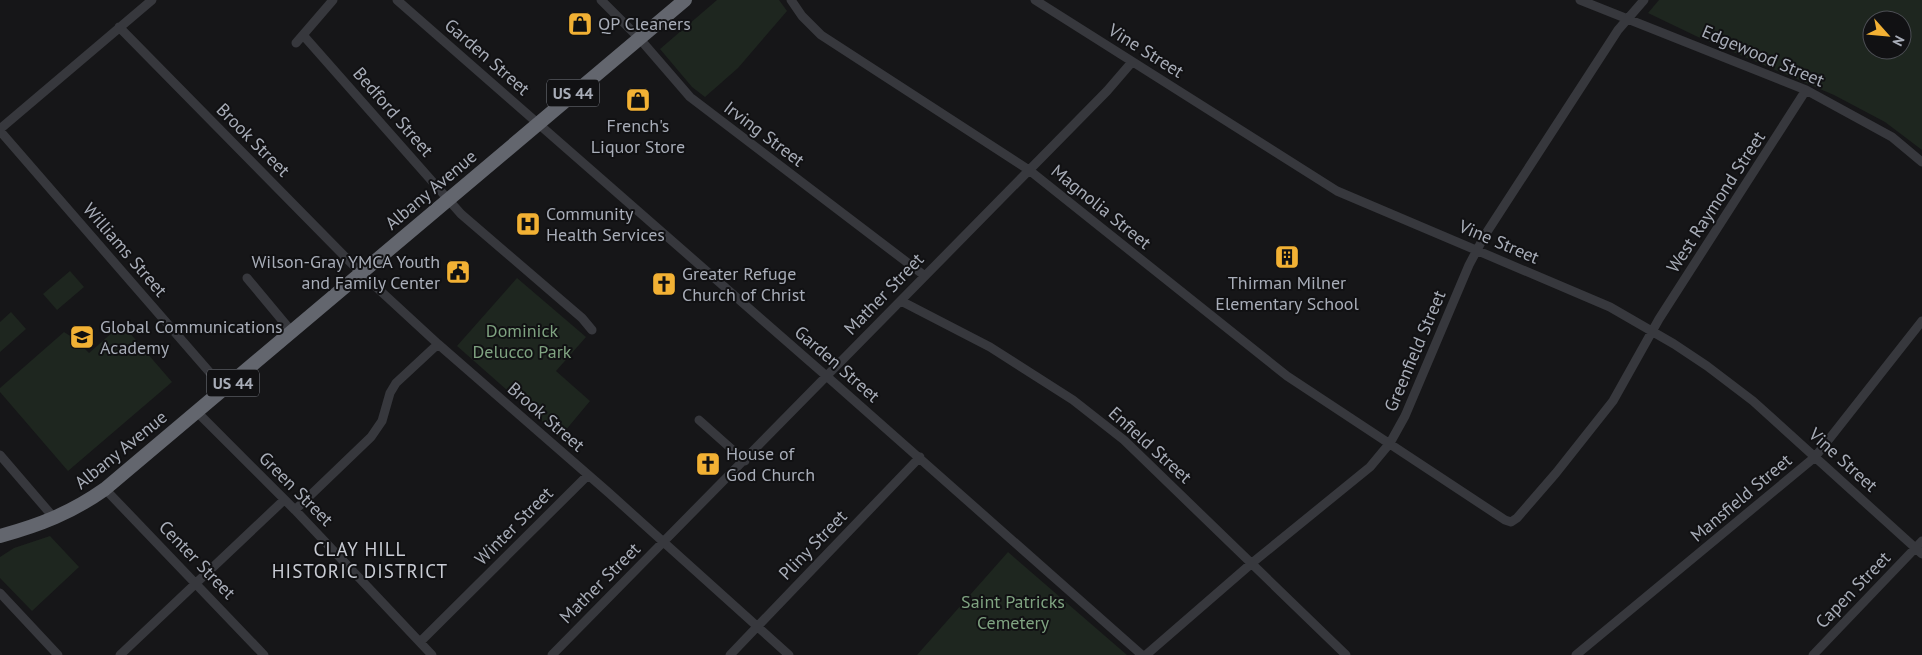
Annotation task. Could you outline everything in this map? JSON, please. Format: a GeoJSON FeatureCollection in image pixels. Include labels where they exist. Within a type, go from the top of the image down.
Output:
{"type":"FeatureCollection","features":[{"type":"Feature","properties":{"kind":"highway","name":"Albany Avenue"},"geometry":{"type":"LineString","coordinates":[[0,536],[34,527],[55,518],[85,503],[105,489],[225,390],[538,123],[686,0]]}},
{"type":"Feature","properties":{"kind":"street"},"geometry":{"type":"LineString","coordinates":[[0,130],[152,0]]}},
{"type":"Feature","properties":{"kind":"street"},"geometry":{"type":"LineString","coordinates":[[296,43],[334,0]]}},
{"type":"Feature","properties":{"kind":"street","name":"Garden Street"},"geometry":{"type":"LineString","coordinates":[[397,0],[826,377],[920,457],[1142,655]]}},
{"type":"Feature","properties":{"kind":"street","name":"Irving Street"},"geometry":{"type":"LineString","coordinates":[[601,0],[639,38],[690,97],[925,276]]}},
{"type":"Feature","properties":{"kind":"street","name":"Magnolia Street"},"geometry":{"type":"LineString","coordinates":[[791,0],[802,16],[821,36],[1029,170],[1288,376],[1505,520],[1511,522]]}},
{"type":"Feature","properties":{"kind":"street","name":"Vine Street"},"geometry":{"type":"LineString","coordinates":[[1035,0],[1337,191],[1610,308],[1652,331],[1707,366],[1734,386],[1919,551]]}},
{"type":"Feature","properties":{"kind":"street","name":"Edgewood Street"},"geometry":{"type":"LineString","coordinates":[[1580,0],[1806,90],[1892,138],[1922,162]]}},
{"type":"Feature","properties":{"kind":"street","name":"Greenfield Street"},"geometry":{"type":"LineString","coordinates":[[1146,655],[1252,563],[1370,467],[1390,443],[1405,416],[1477,250],[1613,38],[1644,0]]}},
{"type":"Feature","properties":{"kind":"street","name":"Brook Street"},"geometry":{"type":"LineString","coordinates":[[119,27],[361,273],[438,344],[664,542],[789,655]]}},
{"type":"Feature","properties":{"kind":"street","name":"Bedford Street"},"geometry":{"type":"LineString","coordinates":[[303,35],[468,221],[582,318],[592,330]]}},
{"type":"Feature","properties":{"kind":"street","name":"Mather Street"},"geometry":{"type":"LineString","coordinates":[[552,655],[1117,81],[1132,62]]}},
{"type":"Feature","properties":{"kind":"street","name":"West Raymond Street"},"geometry":{"type":"LineString","coordinates":[[1511,522],[1517,518],[1603,416],[1652,331],[1806,90]]}},
{"type":"Feature","properties":{"kind":"street","name":"Williams Street"},"geometry":{"type":"LineString","coordinates":[[0,130],[225,390]]}},
{"type":"Feature","properties":{"kind":"street"},"geometry":{"type":"LineString","coordinates":[[247,278],[292,332]]}},
{"type":"Feature","properties":{"kind":"street","name":"Enfield Street"},"geometry":{"type":"LineString","coordinates":[[901,300],[990,347],[1073,400],[1124,440],[1346,655]]}},
{"type":"Feature","properties":{"kind":"street","name":"Mansfield Street"},"geometry":{"type":"LineString","coordinates":[[1576,655],[1815,457],[1922,321]]}},
{"type":"Feature","properties":{"kind":"street"},"geometry":{"type":"LineString","coordinates":[[295,510],[371,436],[382,421],[390,393],[396,383],[438,344]]}},
{"type":"Feature","properties":{"kind":"street","name":"Green Street"},"geometry":{"type":"LineString","coordinates":[[198,412],[295,510],[432,655]]}},
{"type":"Feature","properties":{"kind":"street"},"geometry":{"type":"LineString","coordinates":[[699,420],[745,461]]}},
{"type":"Feature","properties":{"kind":"street"},"geometry":{"type":"LineString","coordinates":[[0,455],[55,518]]}},
{"type":"Feature","properties":{"kind":"street","name":"Pliny Street"},"geometry":{"type":"LineString","coordinates":[[730,655],[920,457]]}},
{"type":"Feature","properties":{"kind":"street","name":"Winter Street"},"geometry":{"type":"LineString","coordinates":[[420,642],[588,475]]}},
{"type":"Feature","properties":{"kind":"street","name":"Center Street"},"geometry":{"type":"LineString","coordinates":[[105,489],[264,655]]}},
{"type":"Feature","properties":{"kind":"street"},"geometry":{"type":"LineString","coordinates":[[120,655],[284,500]]}},
{"type":"Feature","properties":{"kind":"street","name":"Capen Street"},"geometry":{"type":"LineString","coordinates":[[1813,655],[1919,551],[1922,541]]}},
{"type":"Feature","properties":{"kind":"street"},"geometry":{"type":"LineString","coordinates":[[0,593],[58,655]]}},
{"type":"Feature","properties":{"kind":"green space"},"geometry":{"type":"Polygon","coordinates":[[[717,0],[779,0],[787,11],[738,68],[705,97],[692,87],[660,49],[717,0]]]}},
{"type":"Feature","properties":{"kind":"green space"},"geometry":{"type":"Polygon","coordinates":[[[1659,0],[1922,0],[1922,150],[1885,122],[1834,95],[1698,37],[1648,13],[1659,0]]]}},
{"type":"Feature","properties":{"kind":"green space"},"geometry":{"type":"Polygon","coordinates":[[[70,271],[84,287],[57,310],[43,294],[70,271]]]}},
{"type":"Feature","properties":{"kind":"green space","name":"Dominick Delucco Park"},"geometry":{"type":"Polygon","coordinates":[[[517,278],[586,337],[556,371],[590,401],[560,437],[457,346],[517,278]]]}},
{"type":"Feature","properties":{"kind":"green space"},"geometry":{"type":"Polygon","coordinates":[[[11,312],[26,329],[0,352],[0,322],[11,312]]]}},
{"type":"Feature","properties":{"kind":"green space"},"geometry":{"type":"Polygon","coordinates":[[[122,324],[172,382],[68,471],[0,392],[0,388],[64,332],[75,339],[89,353],[122,324]]]}},
{"type":"Feature","properties":{"kind":"green space"},"geometry":{"type":"Polygon","coordinates":[[[50,536],[79,567],[32,611],[0,578],[0,557],[14,548],[50,536]]]}},
{"type":"Feature","properties":{"kind":"green space","name":"Saint Patricks Cemetery"},"geometry":{"type":"Polygon","coordinates":[[[1008,552],[1127,655],[917,655],[1008,552]]]}},
{"type":"Feature","properties":{"kind":"place","name":"QP Cleaners"},"geometry":{"type":"Point","coordinates":[580,24]}},
{"type":"Feature","properties":{"kind":"place","name":"French's Liquor Store"},"geometry":{"type":"Point","coordinates":[638,100]}},
{"type":"Feature","properties":{"kind":"place","name":"Community Health Services"},"geometry":{"type":"Point","coordinates":[528,224]}},
{"type":"Feature","properties":{"kind":"place","name":"Thirman Milner Elementary School"},"geometry":{"type":"Point","coordinates":[1287,257]}},
{"type":"Feature","properties":{"kind":"place","name":"Wilson-Gray YMCA Youth and Family Center"},"geometry":{"type":"Point","coordinates":[458,272]}},
{"type":"Feature","properties":{"kind":"place","name":"Greater Refuge Church of Christ"},"geometry":{"type":"Point","coordinates":[664,284]}},
{"type":"Feature","properties":{"kind":"place","name":"Global Communications Academy"},"geometry":{"type":"Point","coordinates":[82,337]}},
{"type":"Feature","properties":{"kind":"place","name":"House of God Church"},"geometry":{"type":"Point","coordinates":[708,464]}},
{"type":"Feature","properties":{"kind":"district","name":"CLAY HILL HISTORIC DISTRICT"},"geometry":{"type":"Point","coordinates":[360,560]}}]}
